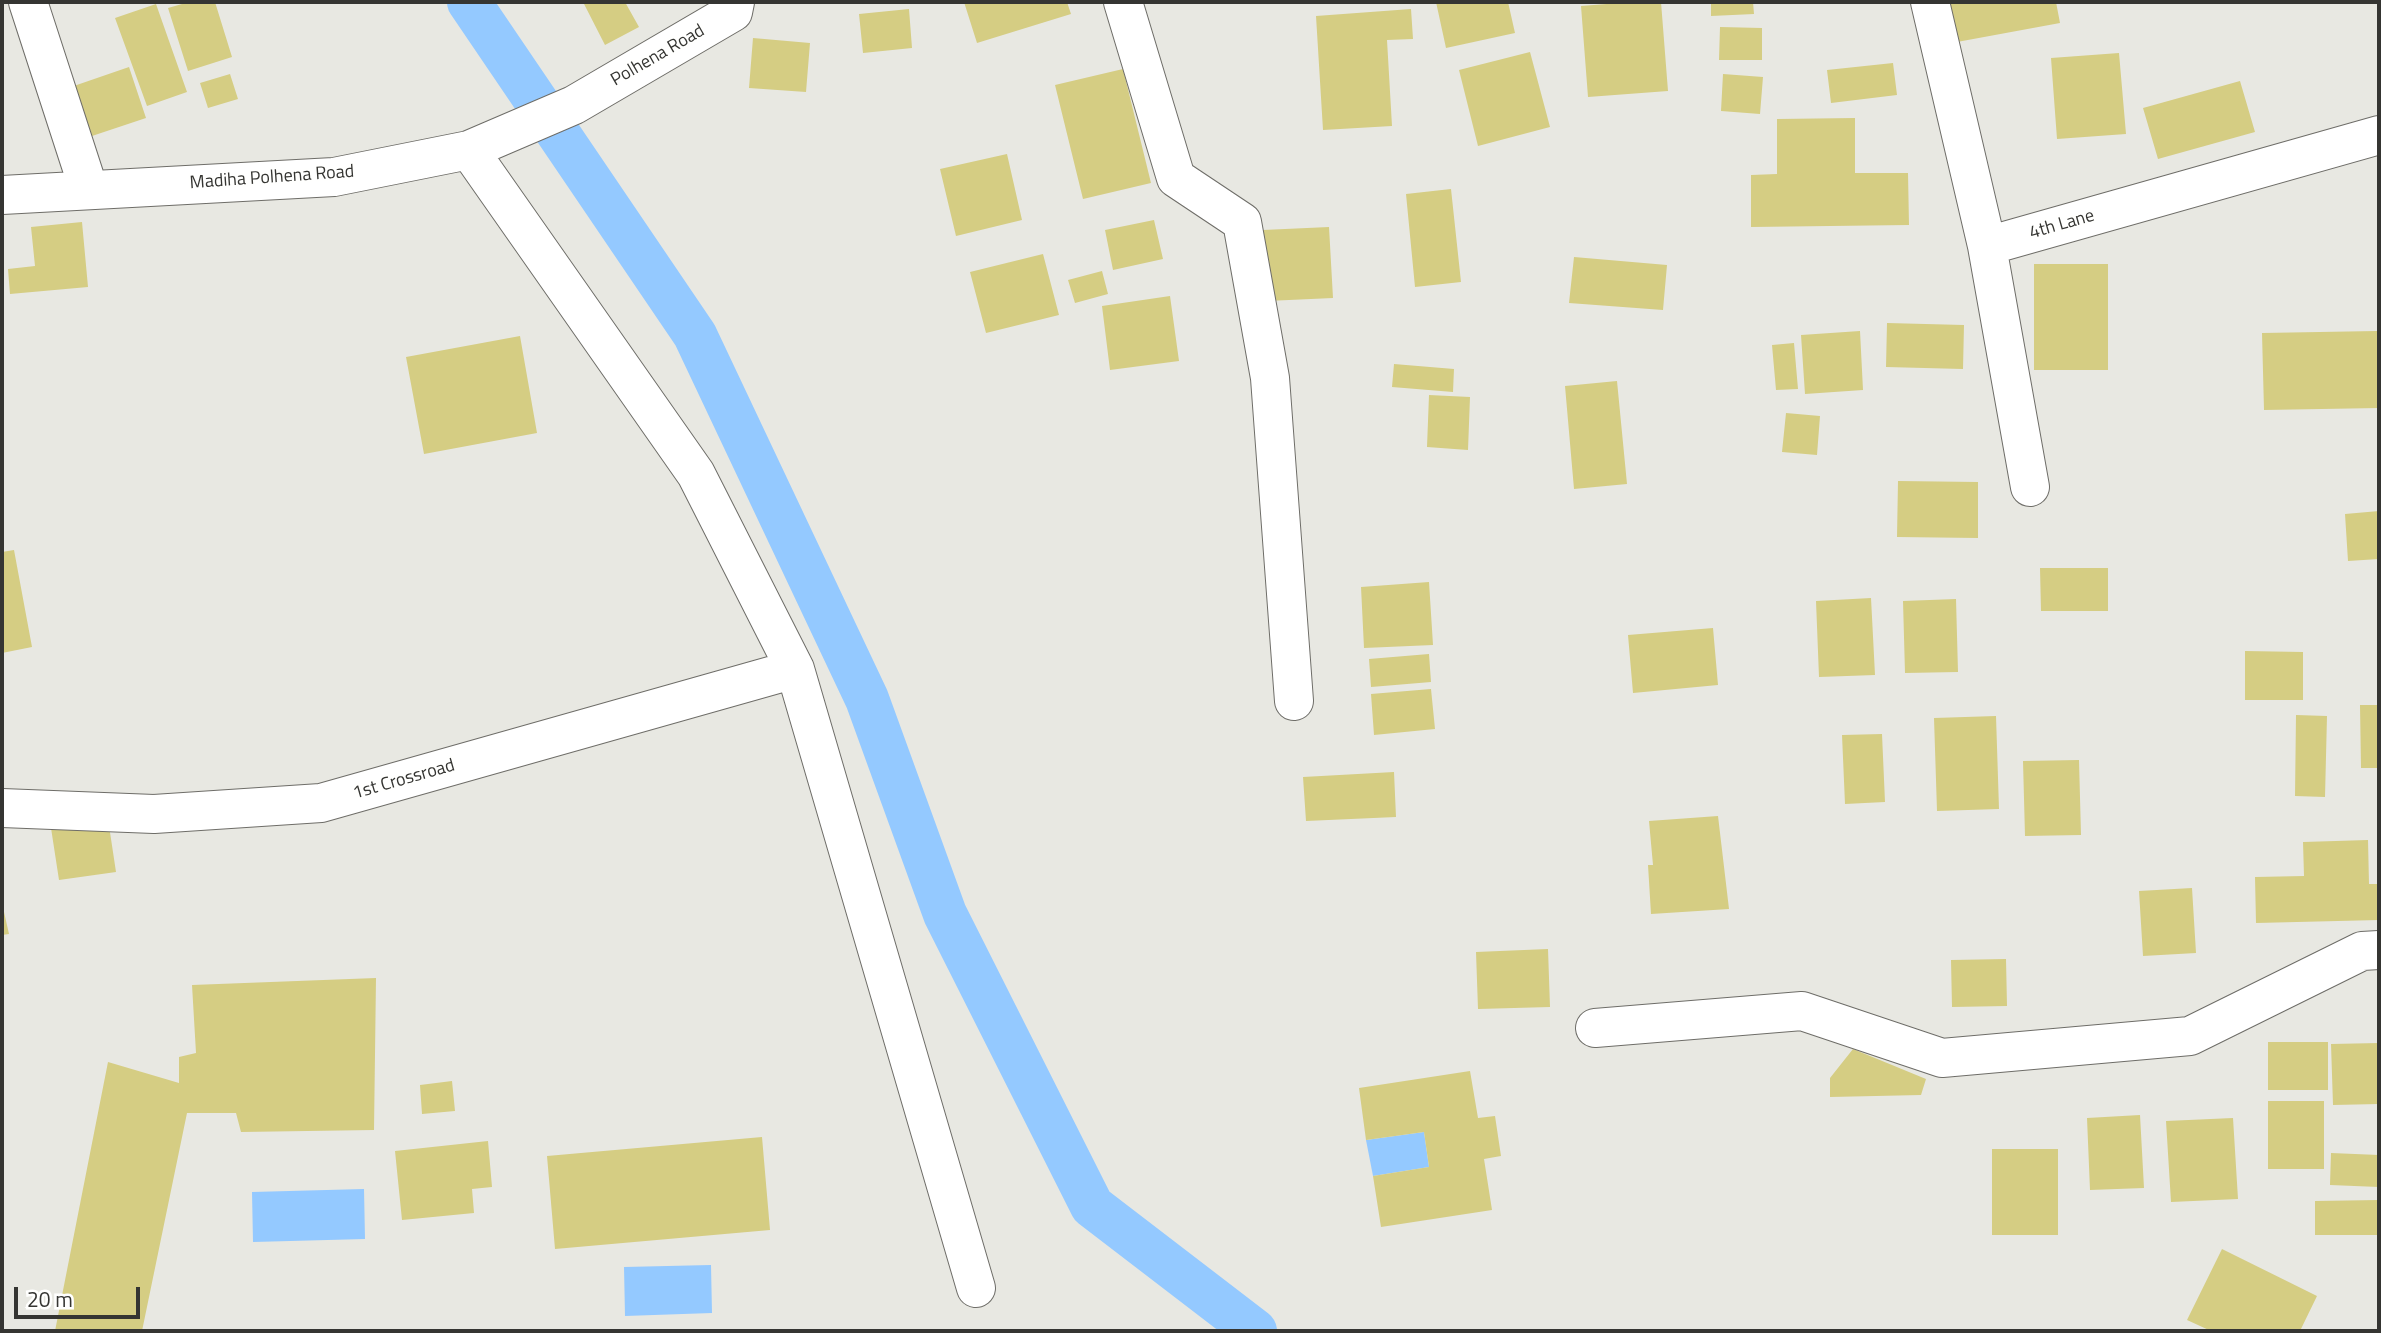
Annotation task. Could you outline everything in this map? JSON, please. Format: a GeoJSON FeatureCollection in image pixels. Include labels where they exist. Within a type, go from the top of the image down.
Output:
{"type":"FeatureCollection","features":[{"type":"Feature","properties":{"kind":"street"},"geometry":{"type":"LineString","coordinates":[[28,2],[89,190]]}},
{"type":"Feature","properties":{"kind":"street","name":"Polhena Road"},"geometry":{"type":"LineString","coordinates":[[574,105],[733,12],[735,2]]}},
{"type":"Feature","properties":{"kind":"street"},"geometry":{"type":"LineString","coordinates":[[1123,2],[1176,178],[1242,222],[1270,378],[1294,701]]}},
{"type":"Feature","properties":{"kind":"street"},"geometry":{"type":"LineString","coordinates":[[1930,2],[1987,246],[2030,487]]}},
{"type":"Feature","properties":{"kind":"street","name":"Madiha Polhena Road"},"geometry":{"type":"LineString","coordinates":[[2,195],[334,177],[469,150],[574,105]]}},
{"type":"Feature","properties":{"kind":"street","name":"4th Lane"},"geometry":{"type":"LineString","coordinates":[[1987,246],[2379,135]]}},
{"type":"Feature","properties":{"kind":"street"},"geometry":{"type":"LineString","coordinates":[[469,150],[696,474],[795,669],[976,1288]]}},
{"type":"Feature","properties":{"kind":"street","name":"1st Crossroad"},"geometry":{"type":"LineString","coordinates":[[2,808],[155,814],[321,803],[795,669]]}},
{"type":"Feature","properties":{"kind":"street"},"geometry":{"type":"LineString","coordinates":[[1595,1028],[1802,1011],[1942,1058],[2190,1036],[2362,951],[2379,950]]}},
{"type":"Feature","properties":{"kind":"water"},"geometry":{"type":"Polygon","coordinates":[[[1424,1132],[1429,1167],[1373,1176],[1366,1140],[1424,1132]]]}},
{"type":"Feature","properties":{"kind":"water"},"geometry":{"type":"Polygon","coordinates":[[[364,1189],[365,1239],[253,1242],[252,1192],[364,1189]]]}},
{"type":"Feature","properties":{"kind":"water"},"geometry":{"type":"Polygon","coordinates":[[[711,1265],[712,1313],[625,1316],[624,1267],[711,1265]]]}},
{"type":"Feature","properties":{"kind":"building"},"geometry":{"type":"Polygon","coordinates":[[[189,2],[215,2],[232,57],[188,71],[168,8],[189,2]]]}},
{"type":"Feature","properties":{"kind":"building"},"geometry":{"type":"Polygon","coordinates":[[[583,2],[625,2],[639,27],[605,45],[583,2]]]}},
{"type":"Feature","properties":{"kind":"building"},"geometry":{"type":"Polygon","coordinates":[[[964,2],[1067,2],[1071,14],[977,43],[964,2]]]}},
{"type":"Feature","properties":{"kind":"building"},"geometry":{"type":"Polygon","coordinates":[[[1436,2],[1508,2],[1515,33],[1446,48],[1436,2]]]}},
{"type":"Feature","properties":{"kind":"building"},"geometry":{"type":"Polygon","coordinates":[[[1661,2],[1668,91],[1588,97],[1581,6],[1661,2]]]}},
{"type":"Feature","properties":{"kind":"building"},"geometry":{"type":"Polygon","coordinates":[[[1711,2],[1753,2],[1754,14],[1711,16],[1711,2]]]}},
{"type":"Feature","properties":{"kind":"building"},"geometry":{"type":"Polygon","coordinates":[[[1950,2],[2056,2],[2060,23],[1957,42],[1950,2]]]}},
{"type":"Feature","properties":{"kind":"building"},"geometry":{"type":"Polygon","coordinates":[[[156,4],[187,92],[147,106],[115,18],[156,4]]]}},
{"type":"Feature","properties":{"kind":"building"},"geometry":{"type":"Polygon","coordinates":[[[909,9],[912,48],[863,53],[859,14],[909,9]]]}},
{"type":"Feature","properties":{"kind":"building"},"geometry":{"type":"Polygon","coordinates":[[[1411,9],[1413,39],[1387,40],[1392,126],[1323,130],[1316,16],[1411,9]]]}},
{"type":"Feature","properties":{"kind":"building"},"geometry":{"type":"Polygon","coordinates":[[[1720,27],[1762,28],[1762,60],[1719,60],[1720,27]]]}},
{"type":"Feature","properties":{"kind":"building"},"geometry":{"type":"Polygon","coordinates":[[[753,38],[810,43],[806,92],[749,88],[753,38]]]}},
{"type":"Feature","properties":{"kind":"building"},"geometry":{"type":"Polygon","coordinates":[[[1530,52],[1550,127],[1478,146],[1459,70],[1530,52]]]}},
{"type":"Feature","properties":{"kind":"building"},"geometry":{"type":"Polygon","coordinates":[[[2119,53],[2126,134],[2057,139],[2051,58],[2119,53]]]}},
{"type":"Feature","properties":{"kind":"building"},"geometry":{"type":"Polygon","coordinates":[[[1893,63],[1897,95],[1831,103],[1827,70],[1893,63]]]}},
{"type":"Feature","properties":{"kind":"building"},"geometry":{"type":"Polygon","coordinates":[[[129,67],[146,118],[86,138],[68,88],[129,67]]]}},
{"type":"Feature","properties":{"kind":"building"},"geometry":{"type":"Polygon","coordinates":[[[1123,69],[1151,183],[1083,199],[1055,85],[1123,69]]]}},
{"type":"Feature","properties":{"kind":"building"},"geometry":{"type":"Polygon","coordinates":[[[230,74],[238,99],[208,108],[200,83],[230,74]]]}},
{"type":"Feature","properties":{"kind":"building"},"geometry":{"type":"Polygon","coordinates":[[[1723,74],[1763,77],[1760,114],[1721,111],[1723,74]]]}},
{"type":"Feature","properties":{"kind":"building"},"geometry":{"type":"Polygon","coordinates":[[[2240,81],[2255,132],[2158,159],[2143,108],[2240,81]]]}},
{"type":"Feature","properties":{"kind":"building"},"geometry":{"type":"Polygon","coordinates":[[[1855,118],[1855,173],[1908,173],[1909,225],[1751,227],[1751,175],[1777,174],[1777,119],[1855,118]]]}},
{"type":"Feature","properties":{"kind":"building"},"geometry":{"type":"Polygon","coordinates":[[[1007,154],[1022,220],[956,236],[940,169],[1007,154]]]}},
{"type":"Feature","properties":{"kind":"building"},"geometry":{"type":"Polygon","coordinates":[[[1451,189],[1461,282],[1415,287],[1406,194],[1451,189]]]}},
{"type":"Feature","properties":{"kind":"building"},"geometry":{"type":"Polygon","coordinates":[[[1154,220],[1163,259],[1113,270],[1105,230],[1154,220]]]}},
{"type":"Feature","properties":{"kind":"building"},"geometry":{"type":"Polygon","coordinates":[[[82,222],[88,287],[10,294],[8,269],[35,266],[31,227],[82,222]]]}},
{"type":"Feature","properties":{"kind":"building"},"geometry":{"type":"Polygon","coordinates":[[[1329,227],[1333,298],[1267,301],[1263,230],[1329,227]]]}},
{"type":"Feature","properties":{"kind":"building"},"geometry":{"type":"Polygon","coordinates":[[[1043,254],[1059,315],[986,333],[970,272],[1043,254]]]}},
{"type":"Feature","properties":{"kind":"building"},"geometry":{"type":"Polygon","coordinates":[[[1574,257],[1667,265],[1663,310],[1569,303],[1574,257]]]}},
{"type":"Feature","properties":{"kind":"building"},"geometry":{"type":"Polygon","coordinates":[[[2034,264],[2108,264],[2108,370],[2034,370],[2034,264]]]}},
{"type":"Feature","properties":{"kind":"building"},"geometry":{"type":"Polygon","coordinates":[[[1102,271],[1108,294],[1075,303],[1068,280],[1102,271]]]}},
{"type":"Feature","properties":{"kind":"building"},"geometry":{"type":"Polygon","coordinates":[[[1170,296],[1179,361],[1110,370],[1102,306],[1170,296]]]}},
{"type":"Feature","properties":{"kind":"building"},"geometry":{"type":"Polygon","coordinates":[[[1887,323],[1964,325],[1963,369],[1886,367],[1887,323]]]}},
{"type":"Feature","properties":{"kind":"building"},"geometry":{"type":"Polygon","coordinates":[[[1860,331],[1863,390],[1805,394],[1801,335],[1860,331]]]}},
{"type":"Feature","properties":{"kind":"building"},"geometry":{"type":"Polygon","coordinates":[[[2377,331],[2379,408],[2264,410],[2262,333],[2377,331]]]}},
{"type":"Feature","properties":{"kind":"building"},"geometry":{"type":"Polygon","coordinates":[[[520,336],[537,433],[424,454],[406,357],[520,336]]]}},
{"type":"Feature","properties":{"kind":"building"},"geometry":{"type":"Polygon","coordinates":[[[1794,343],[1798,389],[1776,390],[1772,345],[1794,343]]]}},
{"type":"Feature","properties":{"kind":"building"},"geometry":{"type":"Polygon","coordinates":[[[1394,364],[1454,369],[1453,392],[1392,387],[1394,364]]]}},
{"type":"Feature","properties":{"kind":"building"},"geometry":{"type":"Polygon","coordinates":[[[1617,381],[1627,484],[1574,489],[1565,386],[1617,381]]]}},
{"type":"Feature","properties":{"kind":"building"},"geometry":{"type":"Polygon","coordinates":[[[1429,395],[1470,397],[1468,450],[1427,447],[1429,395]]]}},
{"type":"Feature","properties":{"kind":"building"},"geometry":{"type":"Polygon","coordinates":[[[1786,413],[1820,416],[1817,455],[1782,452],[1786,413]]]}},
{"type":"Feature","properties":{"kind":"building"},"geometry":{"type":"Polygon","coordinates":[[[1898,481],[1978,482],[1978,538],[1897,537],[1898,481]]]}},
{"type":"Feature","properties":{"kind":"building"},"geometry":{"type":"Polygon","coordinates":[[[2379,511],[2379,559],[2348,561],[2345,514],[2379,511]]]}},
{"type":"Feature","properties":{"kind":"building"},"geometry":{"type":"Polygon","coordinates":[[[14,550],[32,647],[2,653],[2,552],[14,550]]]}},
{"type":"Feature","properties":{"kind":"building"},"geometry":{"type":"Polygon","coordinates":[[[2040,568],[2108,568],[2108,611],[2041,611],[2040,568]]]}},
{"type":"Feature","properties":{"kind":"building"},"geometry":{"type":"Polygon","coordinates":[[[1429,582],[1433,645],[1364,648],[1361,587],[1429,582]]]}},
{"type":"Feature","properties":{"kind":"building"},"geometry":{"type":"Polygon","coordinates":[[[1871,598],[1875,675],[1819,677],[1816,601],[1871,598]]]}},
{"type":"Feature","properties":{"kind":"building"},"geometry":{"type":"Polygon","coordinates":[[[1956,599],[1958,672],[1905,673],[1903,601],[1956,599]]]}},
{"type":"Feature","properties":{"kind":"building"},"geometry":{"type":"Polygon","coordinates":[[[1713,628],[1718,685],[1633,693],[1628,635],[1713,628]]]}},
{"type":"Feature","properties":{"kind":"building"},"geometry":{"type":"Polygon","coordinates":[[[2245,651],[2303,652],[2303,700],[2245,700],[2245,651]]]}},
{"type":"Feature","properties":{"kind":"building"},"geometry":{"type":"Polygon","coordinates":[[[1429,654],[1431,682],[1371,687],[1369,659],[1429,654]]]}},
{"type":"Feature","properties":{"kind":"building"},"geometry":{"type":"Polygon","coordinates":[[[1431,689],[1435,729],[1374,735],[1371,694],[1431,689]]]}},
{"type":"Feature","properties":{"kind":"building"},"geometry":{"type":"Polygon","coordinates":[[[2360,705],[2379,705],[2379,768],[2361,768],[2360,705]]]}},
{"type":"Feature","properties":{"kind":"building"},"geometry":{"type":"Polygon","coordinates":[[[2296,715],[2327,716],[2325,797],[2295,796],[2296,715]]]}},
{"type":"Feature","properties":{"kind":"building"},"geometry":{"type":"Polygon","coordinates":[[[1996,716],[1999,809],[1937,811],[1934,718],[1996,716]]]}},
{"type":"Feature","properties":{"kind":"building"},"geometry":{"type":"Polygon","coordinates":[[[1882,734],[1885,802],[1845,804],[1842,735],[1882,734]]]}},
{"type":"Feature","properties":{"kind":"building"},"geometry":{"type":"Polygon","coordinates":[[[2079,760],[2081,835],[2025,836],[2023,761],[2079,760]]]}},
{"type":"Feature","properties":{"kind":"building"},"geometry":{"type":"Polygon","coordinates":[[[1394,772],[1396,817],[1306,821],[1303,777],[1394,772]]]}},
{"type":"Feature","properties":{"kind":"building"},"geometry":{"type":"Polygon","coordinates":[[[1718,816],[1729,909],[1651,914],[1648,865],[1653,865],[1649,821],[1718,816]]]}},
{"type":"Feature","properties":{"kind":"building"},"geometry":{"type":"Polygon","coordinates":[[[108,819],[116,872],[59,880],[51,828],[108,819]]]}},
{"type":"Feature","properties":{"kind":"building"},"geometry":{"type":"Polygon","coordinates":[[[2368,840],[2369,884],[2379,884],[2379,920],[2256,923],[2255,877],[2304,876],[2303,842],[2368,840]]]}},
{"type":"Feature","properties":{"kind":"building"},"geometry":{"type":"Polygon","coordinates":[[[2192,888],[2196,953],[2143,956],[2139,891],[2192,888]]]}},
{"type":"Feature","properties":{"kind":"building"},"geometry":{"type":"Polygon","coordinates":[[[2,903],[9,934],[2,935],[2,903]]]}},
{"type":"Feature","properties":{"kind":"building"},"geometry":{"type":"Polygon","coordinates":[[[1548,949],[1550,1007],[1478,1009],[1476,952],[1548,949]]]}},
{"type":"Feature","properties":{"kind":"building"},"geometry":{"type":"Polygon","coordinates":[[[2006,959],[2007,1006],[1952,1007],[1951,960],[2006,959]]]}},
{"type":"Feature","properties":{"kind":"building"},"geometry":{"type":"Polygon","coordinates":[[[376,978],[374,1130],[241,1132],[236,1113],[187,1113],[142,1331],[55,1331],[108,1062],[179,1083],[179,1057],[196,1053],[192,985],[376,978]]]}},
{"type":"Feature","properties":{"kind":"building"},"geometry":{"type":"Polygon","coordinates":[[[2268,1042],[2328,1042],[2328,1090],[2268,1090],[2268,1042]]]}},
{"type":"Feature","properties":{"kind":"building"},"geometry":{"type":"Polygon","coordinates":[[[2379,1043],[2379,1104],[2333,1105],[2331,1044],[2379,1043]]]}},
{"type":"Feature","properties":{"kind":"building"},"geometry":{"type":"Polygon","coordinates":[[[1853,1049],[1926,1079],[1921,1095],[1830,1097],[1830,1078],[1853,1049]]]}},
{"type":"Feature","properties":{"kind":"building"},"geometry":{"type":"Polygon","coordinates":[[[1470,1071],[1478,1118],[1495,1116],[1501,1156],[1484,1159],[1492,1210],[1381,1227],[1373,1176],[1429,1167],[1424,1132],[1366,1140],[1359,1088],[1470,1071]]]}},
{"type":"Feature","properties":{"kind":"building"},"geometry":{"type":"Polygon","coordinates":[[[452,1081],[455,1111],[422,1114],[420,1085],[452,1081]]]}},
{"type":"Feature","properties":{"kind":"building"},"geometry":{"type":"Polygon","coordinates":[[[2268,1101],[2324,1101],[2324,1169],[2268,1169],[2268,1101]]]}},
{"type":"Feature","properties":{"kind":"building"},"geometry":{"type":"Polygon","coordinates":[[[2140,1115],[2144,1188],[2090,1190],[2087,1118],[2140,1115]]]}},
{"type":"Feature","properties":{"kind":"building"},"geometry":{"type":"Polygon","coordinates":[[[2233,1118],[2238,1199],[2171,1202],[2166,1121],[2233,1118]]]}},
{"type":"Feature","properties":{"kind":"building"},"geometry":{"type":"Polygon","coordinates":[[[762,1137],[770,1230],[555,1249],[547,1156],[762,1137]]]}},
{"type":"Feature","properties":{"kind":"building"},"geometry":{"type":"Polygon","coordinates":[[[488,1141],[492,1187],[472,1189],[474,1213],[402,1220],[395,1151],[488,1141]]]}},
{"type":"Feature","properties":{"kind":"building"},"geometry":{"type":"Polygon","coordinates":[[[1992,1149],[2058,1149],[2058,1235],[1992,1235],[1992,1149]]]}},
{"type":"Feature","properties":{"kind":"building"},"geometry":{"type":"Polygon","coordinates":[[[2331,1153],[2379,1155],[2379,1187],[2330,1185],[2331,1153]]]}},
{"type":"Feature","properties":{"kind":"building"},"geometry":{"type":"Polygon","coordinates":[[[2379,1200],[2379,1235],[2315,1235],[2315,1201],[2379,1200]]]}},
{"type":"Feature","properties":{"kind":"building"},"geometry":{"type":"Polygon","coordinates":[[[2222,1249],[2317,1296],[2300,1331],[2211,1331],[2187,1320],[2222,1249]]]}},
{"type":"Feature","properties":{"kind":"waterway"},"geometry":{"type":"LineString","coordinates":[[469,2],[695,335],[867,699],[945,914],[1092,1206],[1255,1331]]}}]}
